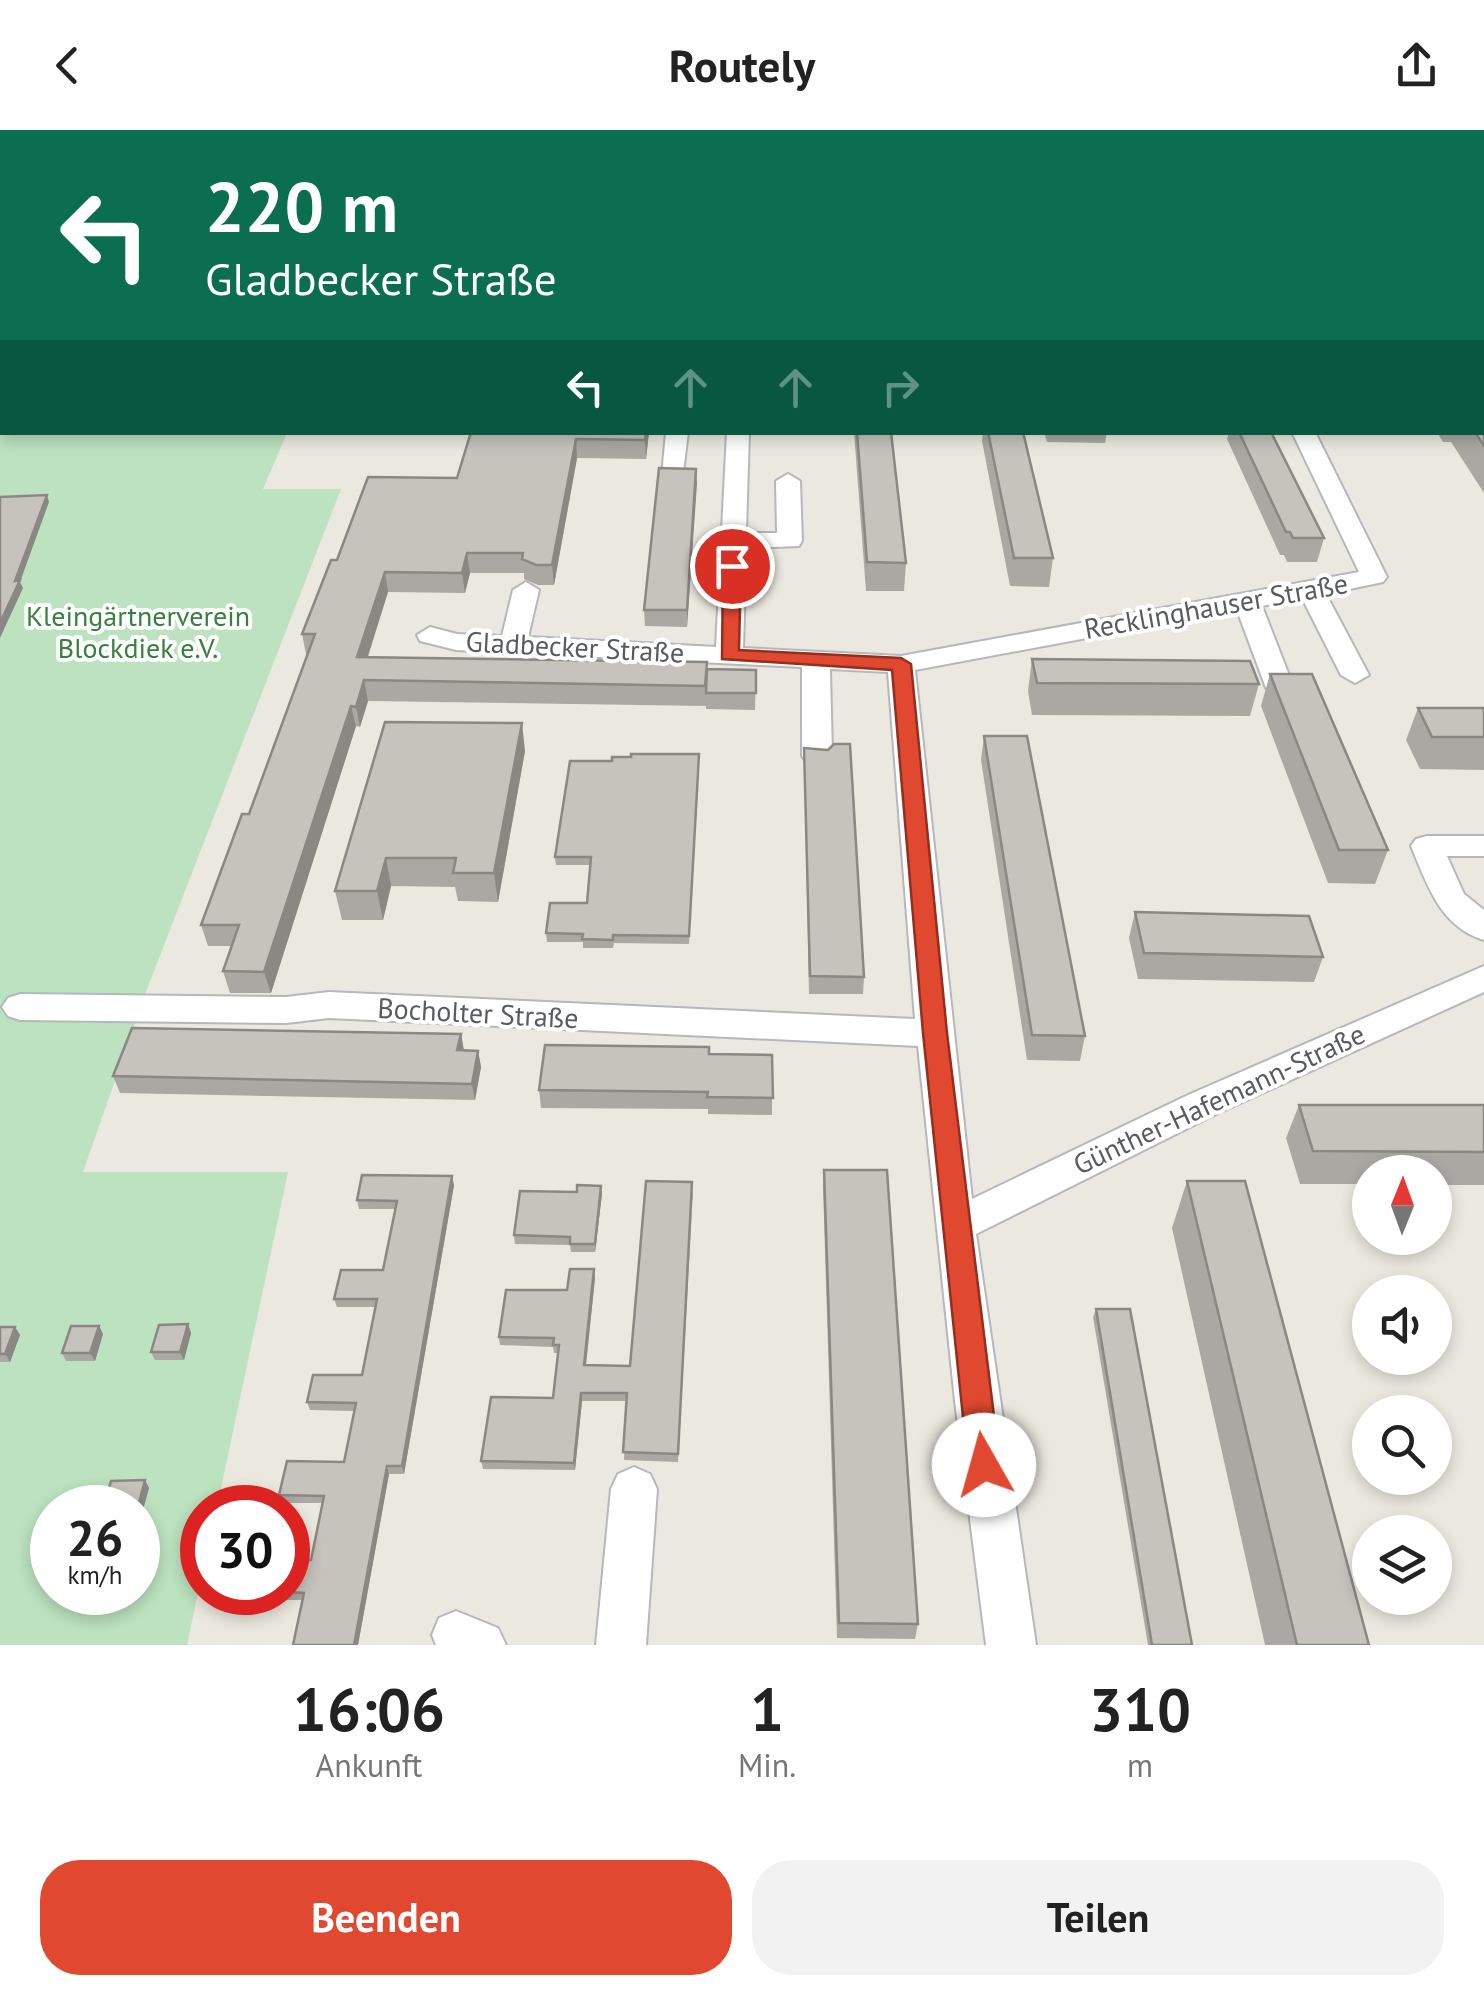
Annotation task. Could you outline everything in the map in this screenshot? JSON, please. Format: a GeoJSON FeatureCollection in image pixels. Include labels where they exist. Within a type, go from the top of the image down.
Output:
{"type":"FeatureCollection","features":[{"type":"Feature","properties":{"kind":"street"},"geometry":{"type":"LineString","coordinates":[[674,476],[678,435]]}},
{"type":"Feature","properties":{"kind":"street"},"geometry":{"type":"LineString","coordinates":[[729,655],[738,435]]}},
{"type":"Feature","properties":{"kind":"street","name":"Recklinghauser Straße"},"geometry":{"type":"LineString","coordinates":[[901,664],[1374,577],[1304,435]]}},
{"type":"Feature","properties":{"kind":"street"},"geometry":{"type":"LineString","coordinates":[[733,540],[790,540],[788,481]]}},
{"type":"Feature","properties":{"kind":"street"},"geometry":{"type":"LineString","coordinates":[[1310,588],[1355,675]]}},
{"type":"Feature","properties":{"kind":"street"},"geometry":{"type":"LineString","coordinates":[[513,644],[526,590]]}},
{"type":"Feature","properties":{"kind":"street"},"geometry":{"type":"LineString","coordinates":[[1246,599],[1280,688]]}},
{"type":"Feature","properties":{"kind":"street","name":"Gladbecker Straße"},"geometry":{"type":"LineString","coordinates":[[430,635],[456,642],[901,664]]}},
{"type":"Feature","properties":{"kind":"street"},"geometry":{"type":"LineString","coordinates":[[816,660],[817,756]]}},
{"type":"Feature","properties":{"kind":"street"},"geometry":{"type":"LineString","coordinates":[[901,664],[956,1225],[984,1465],[1011,1645]]}},
{"type":"Feature","properties":{"kind":"street"},"geometry":{"type":"LineString","coordinates":[[1484,846],[1427,846],[1450,900],[1484,928]]}},
{"type":"Feature","properties":{"kind":"street","name":"Günther-Hafemann-Straße"},"geometry":{"type":"LineString","coordinates":[[956,1225],[1201,1105],[1484,978]]}},
{"type":"Feature","properties":{"kind":"street","name":"Bocholter Straße"},"geometry":{"type":"LineString","coordinates":[[20,1006],[286,1010],[329,1005],[935,1033]]}},
{"type":"Feature","properties":{"kind":"street"},"geometry":{"type":"LineString","coordinates":[[621,1645],[634,1489]]}},
{"type":"Feature","properties":{"kind":"green space","name":"Kleingärtnerverein Blockdiek e.V."},"geometry":{"type":"Polygon","coordinates":[[[0,435],[286,435],[263,489],[341,489],[147,989],[83,1172],[288,1172],[222,1485],[180,1485],[180,1615],[193,1615],[187,1645],[0,1645],[0,435]]]}},
{"type":"Feature","properties":{"kind":"building"},"geometry":{"type":"Polygon","coordinates":[[[470,435],[646,435],[645,440],[576,439],[552,565],[536,565],[522,559],[523,553],[467,553],[462,573],[385,572],[357,657],[707,662],[705,686],[364,680],[356,707],[351,706],[264,972],[223,971],[239,925],[201,925],[242,814],[249,814],[315,634],[302,634],[331,560],[337,560],[368,477],[457,478],[470,435]]]}},
{"type":"Feature","properties":{"kind":"building"},"geometry":{"type":"Polygon","coordinates":[[[857,435],[891,435],[906,563],[867,562],[857,435]]]}},
{"type":"Feature","properties":{"kind":"building"},"geometry":{"type":"Polygon","coordinates":[[[989,435],[1024,435],[1053,558],[1014,558],[989,435]]]}},
{"type":"Feature","properties":{"kind":"building"},"geometry":{"type":"Polygon","coordinates":[[[1240,435],[1272,435],[1324,538],[1293,538],[1286,532],[1240,435]]]}},
{"type":"Feature","properties":{"kind":"building"},"geometry":{"type":"Polygon","coordinates":[[[659,468],[696,469],[687,610],[644,610],[659,468]]]}},
{"type":"Feature","properties":{"kind":"building"},"geometry":{"type":"Polygon","coordinates":[[[47,495],[15,581],[20,580],[0,623],[0,497],[47,495]]]}},
{"type":"Feature","properties":{"kind":"building"},"geometry":{"type":"Polygon","coordinates":[[[1032,659],[1250,661],[1259,684],[1037,683],[1032,659]]]}},
{"type":"Feature","properties":{"kind":"building"},"geometry":{"type":"Polygon","coordinates":[[[707,669],[756,670],[756,693],[706,693],[707,669]]]}},
{"type":"Feature","properties":{"kind":"building"},"geometry":{"type":"Polygon","coordinates":[[[1270,674],[1312,674],[1388,850],[1339,850],[1270,674]]]}},
{"type":"Feature","properties":{"kind":"building"},"geometry":{"type":"Polygon","coordinates":[[[1418,708],[1484,708],[1484,737],[1432,737],[1418,708]]]}},
{"type":"Feature","properties":{"kind":"building"},"geometry":{"type":"Polygon","coordinates":[[[385,722],[522,723],[494,873],[453,873],[456,858],[386,858],[377,891],[335,891],[385,722]]]}},
{"type":"Feature","properties":{"kind":"building"},"geometry":{"type":"Polygon","coordinates":[[[984,736],[1027,736],[1085,1036],[1032,1035],[984,736]]]}},
{"type":"Feature","properties":{"kind":"building"},"geometry":{"type":"Polygon","coordinates":[[[834,744],[850,744],[864,977],[810,976],[804,748],[828,750],[834,744]]]}},
{"type":"Feature","properties":{"kind":"building"},"geometry":{"type":"Polygon","coordinates":[[[699,754],[689,936],[613,935],[613,940],[546,933],[550,903],[587,903],[591,857],[555,857],[570,761],[612,761],[612,757],[699,754]]]}},
{"type":"Feature","properties":{"kind":"building"},"geometry":{"type":"Polygon","coordinates":[[[1135,912],[1309,916],[1323,957],[1144,953],[1135,912]]]}},
{"type":"Feature","properties":{"kind":"building"},"geometry":{"type":"Polygon","coordinates":[[[132,1028],[461,1034],[457,1050],[478,1051],[472,1084],[113,1076],[132,1028]]]}},
{"type":"Feature","properties":{"kind":"building"},"geometry":{"type":"Polygon","coordinates":[[[545,1045],[709,1047],[709,1054],[772,1055],[773,1098],[707,1097],[708,1092],[539,1090],[545,1045]]]}},
{"type":"Feature","properties":{"kind":"building"},"geometry":{"type":"Polygon","coordinates":[[[1299,1105],[1484,1105],[1484,1152],[1313,1151],[1299,1105]]]}},
{"type":"Feature","properties":{"kind":"building"},"geometry":{"type":"Polygon","coordinates":[[[824,1170],[887,1170],[918,1624],[839,1623],[824,1170]]]}},
{"type":"Feature","properties":{"kind":"building"},"geometry":{"type":"Polygon","coordinates":[[[362,1175],[452,1176],[402,1466],[387,1466],[354,1645],[293,1645],[299,1615],[310,1615],[310,1560],[324,1496],[310,1496],[310,1485],[281,1485],[287,1461],[344,1462],[356,1403],[307,1402],[313,1375],[362,1375],[377,1299],[334,1299],[341,1270],[383,1270],[397,1201],[357,1200],[362,1175]]]}},
{"type":"Feature","properties":{"kind":"building"},"geometry":{"type":"Polygon","coordinates":[[[646,1181],[692,1182],[678,1454],[623,1452],[627,1393],[581,1393],[574,1463],[481,1461],[491,1397],[553,1398],[559,1345],[553,1345],[554,1338],[499,1337],[506,1290],[567,1290],[570,1269],[594,1269],[584,1365],[630,1366],[646,1181]]]}},
{"type":"Feature","properties":{"kind":"building"},"geometry":{"type":"Polygon","coordinates":[[[1187,1181],[1245,1181],[1352,1581],[1352,1615],[1361,1615],[1369,1645],[1297,1645],[1187,1181]]]}},
{"type":"Feature","properties":{"kind":"building"},"geometry":{"type":"Polygon","coordinates":[[[577,1185],[601,1186],[595,1244],[570,1244],[570,1237],[514,1235],[520,1191],[577,1192],[577,1185]]]}},
{"type":"Feature","properties":{"kind":"building"},"geometry":{"type":"Polygon","coordinates":[[[1096,1309],[1130,1309],[1192,1645],[1152,1645],[1096,1309]]]}},
{"type":"Feature","properties":{"kind":"building"},"geometry":{"type":"Polygon","coordinates":[[[188,1324],[180,1352],[151,1352],[159,1325],[188,1324]]]}},
{"type":"Feature","properties":{"kind":"building"},"geometry":{"type":"Polygon","coordinates":[[[71,1326],[99,1326],[90,1353],[62,1353],[71,1326]]]}},
{"type":"Feature","properties":{"kind":"building"},"geometry":{"type":"Polygon","coordinates":[[[0,1327],[15,1327],[5,1354],[0,1354],[0,1327]]]}},
{"type":"Feature","properties":{"kind":"building"},"geometry":{"type":"Polygon","coordinates":[[[145,1480],[144,1485],[110,1485],[111,1481],[145,1480]]]}},
{"type":"Feature","properties":{"kind":"route"},"geometry":{"type":"LineString","coordinates":[[732,566],[729,655],[901,664],[935,1033],[984,1465]]}}]}
